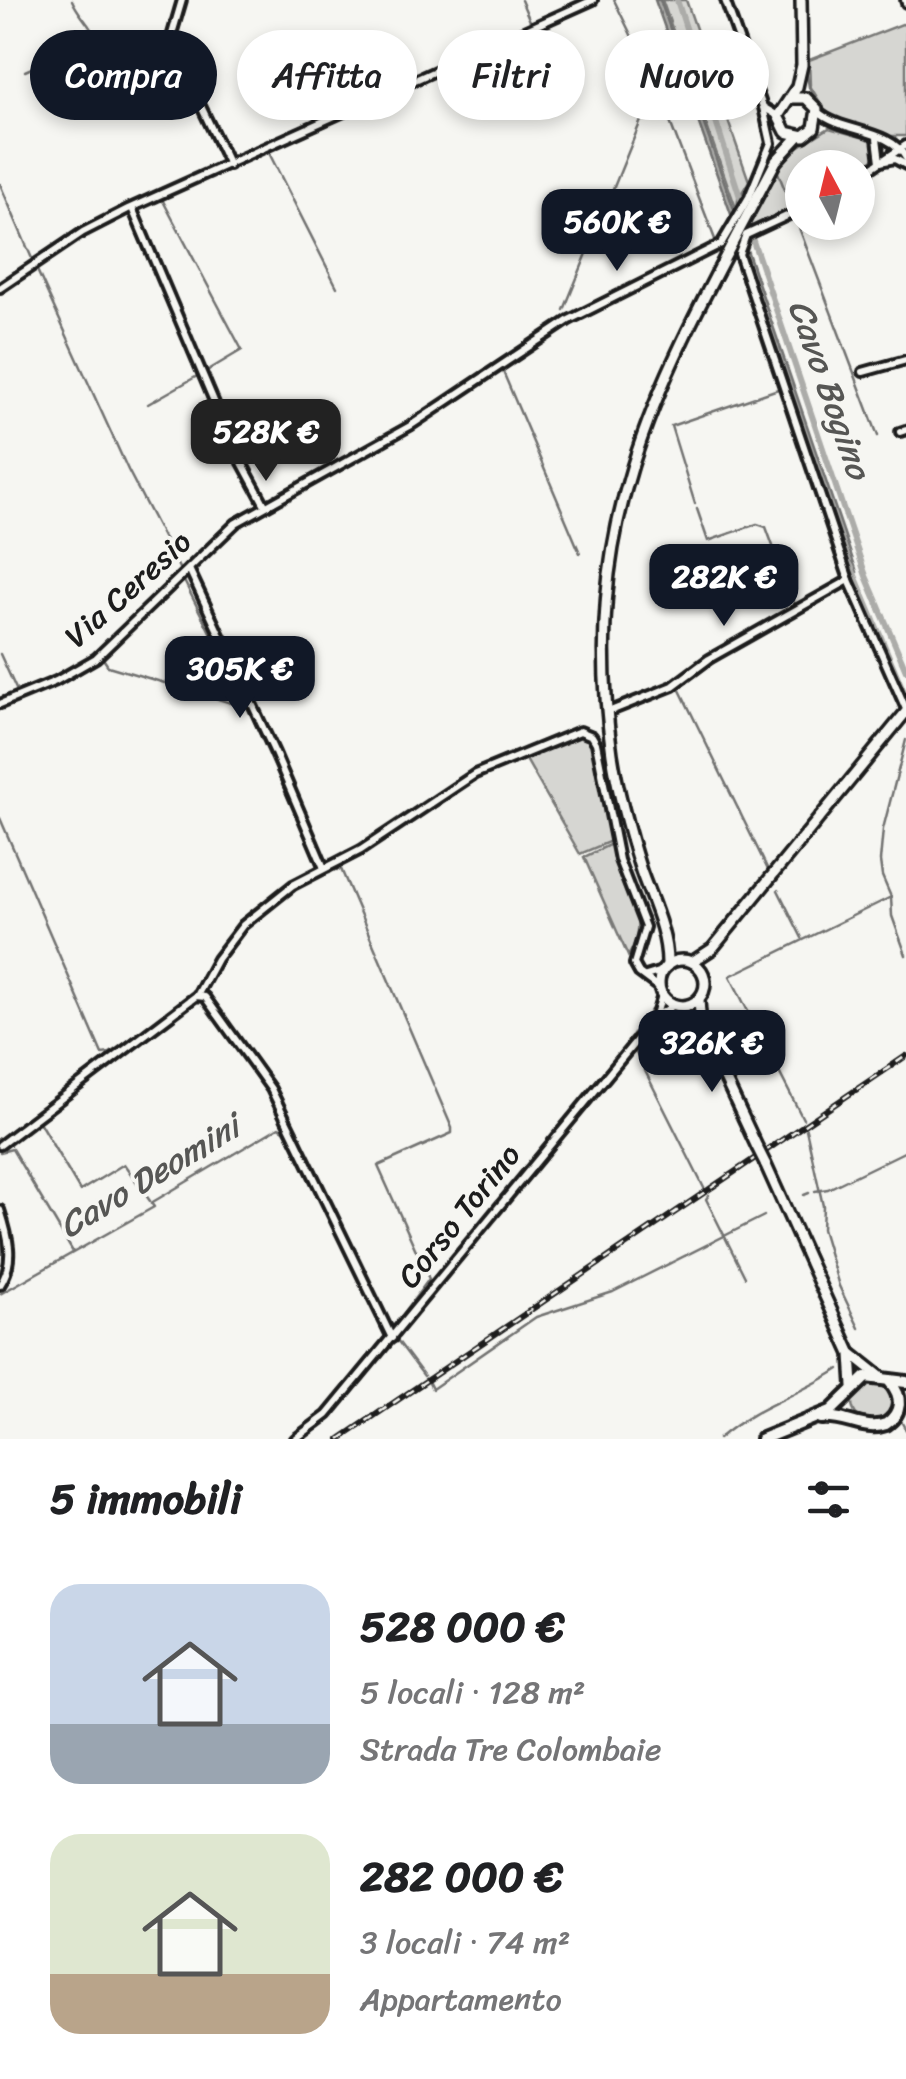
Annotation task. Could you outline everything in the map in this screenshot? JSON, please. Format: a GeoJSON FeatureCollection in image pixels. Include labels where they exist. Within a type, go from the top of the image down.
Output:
{"type":"FeatureCollection","features":[{"type":"Feature","properties":{"kind":"main road"},"geometry":{"type":"LineString","coordinates":[[702,1027],[660,992],[664,935],[631,839],[610,744],[604,653],[612,545],[628,470],[660,384],[776,162],[799,136],[814,128],[818,112],[810,100],[802,65],[801,0]]}},
{"type":"Feature","properties":{"kind":"main road"},"geometry":{"type":"LineString","coordinates":[[776,162],[782,128],[778,116],[802,65]]}},
{"type":"Feature","properties":{"kind":"main road"},"geometry":{"type":"LineString","coordinates":[[787,100],[810,100]]}},
{"type":"Feature","properties":{"kind":"main road"},"geometry":{"type":"LineString","coordinates":[[782,128],[799,136]]}},
{"type":"Feature","properties":{"kind":"main road"},"geometry":{"type":"LineString","coordinates":[[857,1422],[849,1410],[852,1354],[702,1027],[699,1000],[712,949],[906,710]]}},
{"type":"Feature","properties":{"kind":"main road"},"geometry":{"type":"LineString","coordinates":[[664,935],[704,975]]}},
{"type":"Feature","properties":{"kind":"main road"},"geometry":{"type":"LineString","coordinates":[[664,968],[712,949]]}},
{"type":"Feature","properties":{"kind":"main road"},"geometry":{"type":"LineString","coordinates":[[678,1006],[699,1000]]}},
{"type":"Feature","properties":{"kind":"main road"},"geometry":{"type":"LineString","coordinates":[[762,1439],[817,1419],[839,1416],[872,1428],[886,1424],[903,1398],[852,1354]]}},
{"type":"Feature","properties":{"kind":"main road"},"geometry":{"type":"LineString","coordinates":[[817,1419],[866,1377],[906,1382]]}},
{"type":"Feature","properties":{"kind":"street"},"geometry":{"type":"LineString","coordinates":[[182,0],[170,41],[229,165]]}},
{"type":"Feature","properties":{"kind":"street"},"geometry":{"type":"LineString","coordinates":[[0,288],[83,232],[132,208],[593,0]]}},
{"type":"Feature","properties":{"kind":"street","name":"Via Ceresio"},"geometry":{"type":"LineString","coordinates":[[725,0],[736,30]]}},
{"type":"Feature","properties":{"kind":"street"},"geometry":{"type":"LineString","coordinates":[[769,107],[787,100]]}},
{"type":"Feature","properties":{"kind":"street"},"geometry":{"type":"LineString","coordinates":[[769,110],[778,116]]}},
{"type":"Feature","properties":{"kind":"street"},"geometry":{"type":"LineString","coordinates":[[818,112],[836,124],[904,144]]}},
{"type":"Feature","properties":{"kind":"street","name":"Via Ceresio"},"geometry":{"type":"LineString","coordinates":[[0,704],[96,658],[236,523],[410,426],[569,320],[726,241],[770,143],[767,120]]}},
{"type":"Feature","properties":{"kind":"street"},"geometry":{"type":"LineString","coordinates":[[814,128],[836,124]]}},
{"type":"Feature","properties":{"kind":"street"},"geometry":{"type":"LineString","coordinates":[[877,137],[880,162]]}},
{"type":"Feature","properties":{"kind":"street"},"geometry":{"type":"LineString","coordinates":[[875,165],[904,144]]}},
{"type":"Feature","properties":{"kind":"street"},"geometry":{"type":"LineString","coordinates":[[880,162],[906,161],[904,144]]}},
{"type":"Feature","properties":{"kind":"street"},"geometry":{"type":"LineString","coordinates":[[132,208],[233,446],[265,505]]}},
{"type":"Feature","properties":{"kind":"street"},"geometry":{"type":"LineString","coordinates":[[785,217],[750,233],[738,248],[850,580],[906,710]]}},
{"type":"Feature","properties":{"kind":"street"},"geometry":{"type":"LineString","coordinates":[[863,372],[906,360]]}},
{"type":"Feature","properties":{"kind":"street"},"geometry":{"type":"LineString","coordinates":[[188,568],[276,752],[324,868]]}},
{"type":"Feature","properties":{"kind":"street"},"geometry":{"type":"LineString","coordinates":[[614,710],[673,686],[709,659],[850,580]]}},
{"type":"Feature","properties":{"kind":"street"},"geometry":{"type":"LineString","coordinates":[[0,1145],[198,994],[216,959],[243,925],[284,891],[361,850],[475,774],[574,731],[587,732],[596,742],[619,860],[645,928],[634,964],[660,992]]}},
{"type":"Feature","properties":{"kind":"street"},"geometry":{"type":"LineString","coordinates":[[646,976],[664,968]]}},
{"type":"Feature","properties":{"kind":"street","name":"Corso Torino"},"geometry":{"type":"LineString","coordinates":[[655,1018],[660,992]]}},
{"type":"Feature","properties":{"kind":"street"},"geometry":{"type":"LineString","coordinates":[[198,994],[211,1005],[271,1089],[392,1338]]}},
{"type":"Feature","properties":{"kind":"street","name":"Corso Torino"},"geometry":{"type":"LineString","coordinates":[[295,1439],[327,1415],[655,1018],[678,1006]]}},
{"type":"Feature","properties":{"kind":"street"},"geometry":{"type":"LineString","coordinates":[[0,1210],[10,1252],[9,1268],[0,1285]]}},
{"type":"Feature","properties":{"kind":"shaded area"},"geometry":{"type":"Polygon","coordinates":[[[655,0],[660,0],[671,30],[666,30],[655,0]]]}},
{"type":"Feature","properties":{"kind":"shaded area"},"geometry":{"type":"Polygon","coordinates":[[[662,0],[686,0],[696,30],[673,30],[662,0]]]}},
{"type":"Feature","properties":{"kind":"shaded area"},"geometry":{"type":"Polygon","coordinates":[[[906,25],[906,136],[887,136],[829,117],[810,86],[809,60],[906,25]]]}},
{"type":"Feature","properties":{"kind":"shaded area"},"geometry":{"type":"Polygon","coordinates":[[[698,120],[702,120],[736,215],[732,217],[698,120]]]}},
{"type":"Feature","properties":{"kind":"shaded area"},"geometry":{"type":"Polygon","coordinates":[[[705,120],[728,120],[749,181],[738,199],[737,211],[705,120]]]}},
{"type":"Feature","properties":{"kind":"shaded area"},"geometry":{"type":"Polygon","coordinates":[[[829,128],[872,140],[878,155],[875,157],[875,150],[793,150],[829,128]]]}},
{"type":"Feature","properties":{"kind":"shaded area"},"geometry":{"type":"Polygon","coordinates":[[[785,158],[785,213],[747,230],[785,158]]]}},
{"type":"Feature","properties":{"kind":"shaded area"},"geometry":{"type":"Polygon","coordinates":[[[746,247],[857,572],[852,575],[741,248],[746,247]]]}},
{"type":"Feature","properties":{"kind":"shaded area"},"geometry":{"type":"Polygon","coordinates":[[[573,734],[584,734],[592,742],[611,841],[580,854],[524,756],[573,734]]]}},
{"type":"Feature","properties":{"kind":"shaded area"},"geometry":{"type":"Polygon","coordinates":[[[611,844],[637,915],[635,943],[628,956],[584,857],[611,844]]]}},
{"type":"Feature","properties":{"kind":"shaded area"},"geometry":{"type":"Polygon","coordinates":[[[873,1381],[888,1387],[894,1402],[888,1417],[873,1423],[858,1417],[852,1402],[858,1387],[873,1381]]]}},
{"type":"Feature","properties":{"kind":"waterway"},"geometry":{"type":"LineString","coordinates":[[25,71],[79,47],[87,49],[99,44],[72,0]]}},
{"type":"Feature","properties":{"kind":"waterway"},"geometry":{"type":"LineString","coordinates":[[521,0],[530,21]]}},
{"type":"Feature","properties":{"kind":"waterway"},"geometry":{"type":"LineString","coordinates":[[614,0],[657,88],[716,242]]}},
{"type":"Feature","properties":{"kind":"waterway","name":"Cavo Bogino"},"geometry":{"type":"LineString","coordinates":[[677,0],[741,200]]}},
{"type":"Feature","properties":{"kind":"waterway"},"geometry":{"type":"LineString","coordinates":[[807,0],[807,75],[823,112]]}},
{"type":"Feature","properties":{"kind":"waterway"},"geometry":{"type":"LineString","coordinates":[[213,120],[231,158]]}},
{"type":"Feature","properties":{"kind":"waterway"},"geometry":{"type":"LineString","coordinates":[[564,310],[641,120]]}},
{"type":"Feature","properties":{"kind":"waterway"},"geometry":{"type":"LineString","coordinates":[[267,149],[337,287]]}},
{"type":"Feature","properties":{"kind":"waterway"},"geometry":{"type":"LineString","coordinates":[[781,162],[777,170],[785,190]]}},
{"type":"Feature","properties":{"kind":"waterway"},"geometry":{"type":"LineString","coordinates":[[0,184],[33,261]]}},
{"type":"Feature","properties":{"kind":"waterway"},"geometry":{"type":"LineString","coordinates":[[162,199],[242,350],[205,372]]}},
{"type":"Feature","properties":{"kind":"waterway","name":"Cavo Bogino"},"geometry":{"type":"LineString","coordinates":[[751,235],[866,576],[906,670]]}},
{"type":"Feature","properties":{"kind":"waterway"},"geometry":{"type":"LineString","coordinates":[[804,240],[878,436]]}},
{"type":"Feature","properties":{"kind":"waterway"},"geometry":{"type":"LineString","coordinates":[[733,256],[745,281]]}},
{"type":"Feature","properties":{"kind":"waterway"},"geometry":{"type":"LineString","coordinates":[[36,268],[128,470],[181,572]]}},
{"type":"Feature","properties":{"kind":"waterway"},"geometry":{"type":"LineString","coordinates":[[501,367],[580,553]]}},
{"type":"Feature","properties":{"kind":"waterway"},"geometry":{"type":"LineString","coordinates":[[148,404],[199,375]]}},
{"type":"Feature","properties":{"kind":"waterway"},"geometry":{"type":"LineString","coordinates":[[695,504],[671,426],[781,388]]}},
{"type":"Feature","properties":{"kind":"waterway"},"geometry":{"type":"LineString","coordinates":[[697,509],[708,541],[757,524],[766,527],[795,606]]}},
{"type":"Feature","properties":{"kind":"waterway"},"geometry":{"type":"LineString","coordinates":[[851,566],[906,697]]}},
{"type":"Feature","properties":{"kind":"waterway"},"geometry":{"type":"LineString","coordinates":[[182,577],[245,701],[318,865]]}},
{"type":"Feature","properties":{"kind":"waterway"},"geometry":{"type":"LineString","coordinates":[[101,658],[174,587]]}},
{"type":"Feature","properties":{"kind":"waterway"},"geometry":{"type":"LineString","coordinates":[[703,950],[769,872],[679,688],[720,658],[798,613]]}},
{"type":"Feature","properties":{"kind":"waterway"},"geometry":{"type":"LineString","coordinates":[[0,654],[16,689],[26,691]]}},
{"type":"Feature","properties":{"kind":"waterway"},"geometry":{"type":"LineString","coordinates":[[102,657],[108,666],[248,708]]}},
{"type":"Feature","properties":{"kind":"waterway"},"geometry":{"type":"LineString","coordinates":[[906,740],[883,829],[880,861],[891,897],[892,916],[906,955]]}},
{"type":"Feature","properties":{"kind":"waterway"},"geometry":{"type":"LineString","coordinates":[[0,818],[102,1054],[110,1053],[162,1018]]}},
{"type":"Feature","properties":{"kind":"waterway"},"geometry":{"type":"LineString","coordinates":[[337,870],[341,869],[452,1128],[452,1133],[378,1166],[429,1279],[392,1329]]}},
{"type":"Feature","properties":{"kind":"waterway"},"geometry":{"type":"LineString","coordinates":[[322,874],[330,873]]}},
{"type":"Feature","properties":{"kind":"waterway"},"geometry":{"type":"LineString","coordinates":[[778,890],[802,938]]}},
{"type":"Feature","properties":{"kind":"waterway"},"geometry":{"type":"LineString","coordinates":[[803,1119],[730,976],[891,897]]}},
{"type":"Feature","properties":{"kind":"waterway"},"geometry":{"type":"LineString","coordinates":[[208,993],[274,1086],[299,1139]]}},
{"type":"Feature","properties":{"kind":"waterway"},"geometry":{"type":"LineString","coordinates":[[631,1044],[628,1041],[651,1010]]}},
{"type":"Feature","properties":{"kind":"waterway"},"geometry":{"type":"LineString","coordinates":[[634,1049],[704,1188]]}},
{"type":"Feature","properties":{"kind":"waterway"},"geometry":{"type":"LineString","coordinates":[[1,1147],[38,1120],[80,1191],[124,1164],[150,1201]]}},
{"type":"Feature","properties":{"kind":"waterway","name":"Cavo Deomini"},"geometry":{"type":"LineString","coordinates":[[0,1294],[154,1207],[151,1203],[279,1127],[316,1189]]}},
{"type":"Feature","properties":{"kind":"waterway"},"geometry":{"type":"LineString","coordinates":[[806,1129],[823,1206],[822,1229],[839,1286],[859,1328]]}},
{"type":"Feature","properties":{"kind":"waterway"},"geometry":{"type":"LineString","coordinates":[[0,1152],[12,1149],[73,1252]]}},
{"type":"Feature","properties":{"kind":"waterway","name":"Cavo Deomini"},"geometry":{"type":"LineString","coordinates":[[815,1191],[828,1189],[906,1151]]}},
{"type":"Feature","properties":{"kind":"waterway"},"geometry":{"type":"LineString","coordinates":[[311,1165],[347,1238]]}},
{"type":"Feature","properties":{"kind":"waterway","name":"Cavo Deomini"},"geometry":{"type":"LineString","coordinates":[[804,1195],[809,1193]]}},
{"type":"Feature","properties":{"kind":"waterway","name":"Cavo Deomini"},"geometry":{"type":"LineString","coordinates":[[709,1195],[706,1199],[745,1277]]}},
{"type":"Feature","properties":{"kind":"waterway","name":"Cavo Deomini"},"geometry":{"type":"LineString","coordinates":[[324,1205],[333,1225]]}},
{"type":"Feature","properties":{"kind":"waterway","name":"Cavo Deomini"},"geometry":{"type":"LineString","coordinates":[[429,1383],[432,1389],[536,1317],[613,1292],[764,1216]]}},
{"type":"Feature","properties":{"kind":"waterway","name":"Cavo Deomini"},"geometry":{"type":"LineString","coordinates":[[379,1304],[391,1328]]}},
{"type":"Feature","properties":{"kind":"waterway","name":"Cavo Deomini"},"geometry":{"type":"LineString","coordinates":[[397,1340],[424,1376]]}},
{"type":"Feature","properties":{"kind":"waterway"},"geometry":{"type":"LineString","coordinates":[[718,1439],[747,1418],[839,1369]]}},
{"type":"Feature","properties":{"kind":"waterway"},"geometry":{"type":"LineString","coordinates":[[902,1423],[906,1430]]}},
{"type":"Feature","properties":{"kind":"railway"},"geometry":{"type":"LineString","coordinates":[[340,1439],[906,1056]]}}]}
